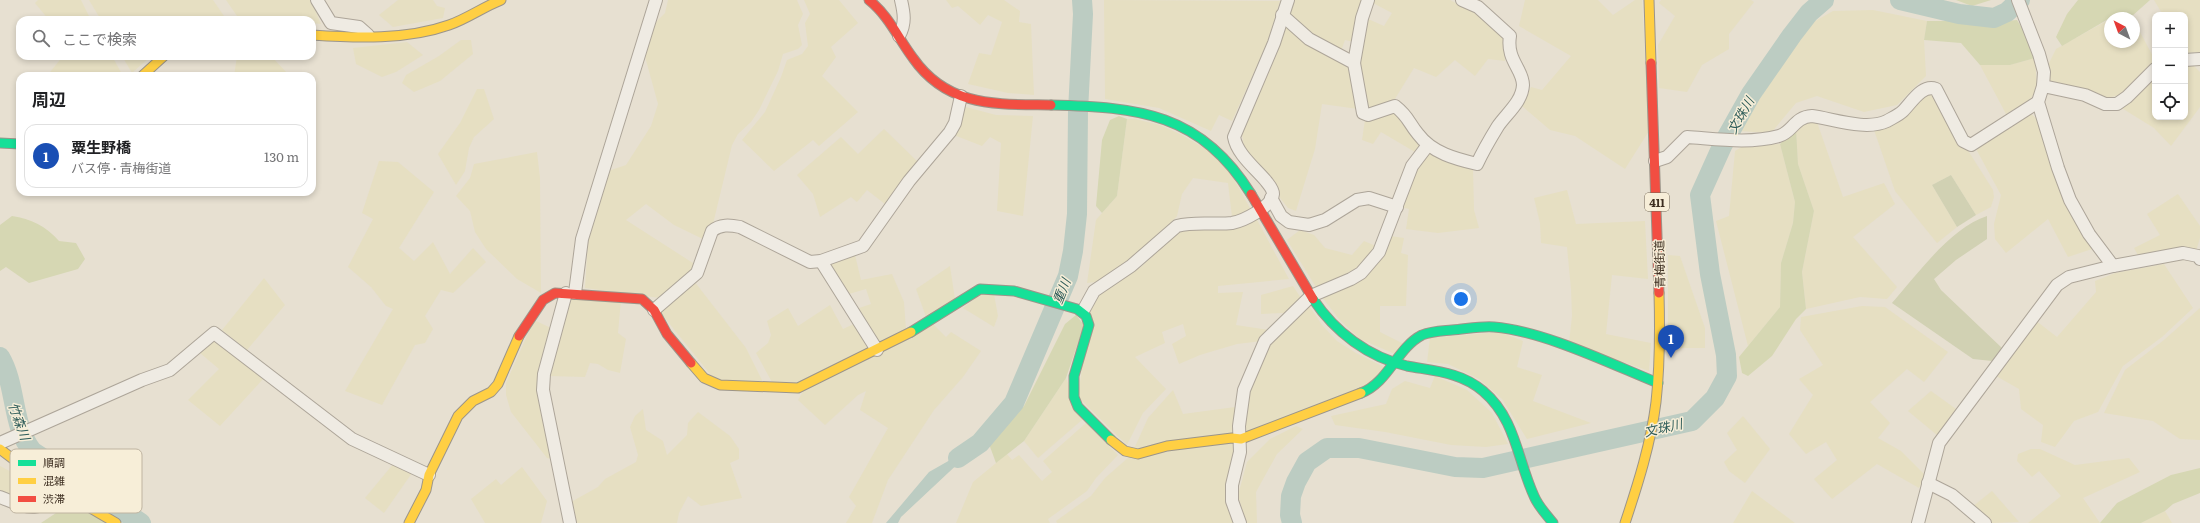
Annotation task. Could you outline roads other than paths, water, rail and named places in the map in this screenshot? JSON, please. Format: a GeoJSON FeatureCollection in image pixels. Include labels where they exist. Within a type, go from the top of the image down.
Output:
{"type":"FeatureCollection","features":[{"type":"Feature","properties":{"kind":"main road"},"geometry":{"type":"LineString","coordinates":[[316,35],[368,35],[440,28],[459,22],[486,5],[501,0]]}},
{"type":"Feature","properties":{"kind":"main road"},"geometry":{"type":"LineString","coordinates":[[869,0],[887,17],[922,70],[939,84],[960,96],[985,103],[1005,105],[1104,107],[1143,112],[1169,120],[1204,138],[1222,152],[1236,170],[1311,296],[1338,330],[1360,346],[1395,362],[1445,370],[1460,376],[1483,391],[1496,404],[1517,440],[1540,507],[1553,523]]}},
{"type":"Feature","properties":{"kind":"main road","name":"青梅街道"},"geometry":{"type":"LineString","coordinates":[[1625,523],[1646,453],[1656,403],[1658,383],[1660,334],[1649,0]]}},
{"type":"Feature","properties":{"kind":"main road"},"geometry":{"type":"LineString","coordinates":[[146,72],[160,60]]}},
{"type":"Feature","properties":{"kind":"main road"},"geometry":{"type":"LineString","coordinates":[[0,143],[16,144]]}},
{"type":"Feature","properties":{"kind":"main road"},"geometry":{"type":"LineString","coordinates":[[409,523],[426,490],[429,475],[458,416],[473,401],[491,392],[498,384],[523,328],[543,300],[556,293],[642,299],[654,310],[667,334],[697,372],[704,378],[720,385],[798,388],[902,338],[980,289],[989,287],[1012,291],[1078,309],[1088,318],[1089,325],[1076,364],[1074,400],[1078,407],[1118,447],[1125,452],[1138,454],[1167,446],[1232,438],[1241,439],[1365,392],[1376,385],[1411,343],[1427,334],[1481,327],[1501,328],[1569,348],[1658,383]]}},
{"type":"Feature","properties":{"kind":"main road"},"geometry":{"type":"LineString","coordinates":[[0,449],[10,456]]}},
{"type":"Feature","properties":{"kind":"main road"},"geometry":{"type":"LineString","coordinates":[[98,513],[116,523]]}},
{"type":"Feature","properties":{"kind":"street"},"geometry":{"type":"LineString","coordinates":[[317,0],[331,23],[359,27],[368,35]]}},
{"type":"Feature","properties":{"kind":"street"},"geometry":{"type":"LineString","coordinates":[[570,523],[543,390],[544,374],[571,293],[582,239],[656,0]]}},
{"type":"Feature","properties":{"kind":"street"},"geometry":{"type":"LineString","coordinates":[[899,36],[903,29],[905,16],[901,0]]}},
{"type":"Feature","properties":{"kind":"street"},"geometry":{"type":"LineString","coordinates":[[1078,309],[1094,291],[1131,266],[1177,226],[1186,223],[1233,223],[1261,210],[1271,198],[1273,194],[1271,187],[1239,149],[1234,137],[1274,44],[1288,0]]}},
{"type":"Feature","properties":{"kind":"street"},"geometry":{"type":"LineString","coordinates":[[1368,0],[1362,18],[1354,63],[1363,113],[1368,115],[1395,106],[1406,115],[1417,133],[1428,145],[1455,158],[1478,164],[1485,146],[1522,95],[1523,83],[1511,54],[1509,45],[1510,36],[1478,7],[1462,0]]}},
{"type":"Feature","properties":{"kind":"street"},"geometry":{"type":"LineString","coordinates":[[2018,0],[2039,54],[2044,72],[2043,86],[2038,102],[2058,168],[2070,200],[2089,234],[2113,266]]}},
{"type":"Feature","properties":{"kind":"street"},"geometry":{"type":"LineString","coordinates":[[1282,15],[1309,39],[1354,63]]}},
{"type":"Feature","properties":{"kind":"street"},"geometry":{"type":"LineString","coordinates":[[2188,60],[2200,59]]}},
{"type":"Feature","properties":{"kind":"street"},"geometry":{"type":"LineString","coordinates":[[2043,86],[2085,95],[2105,104],[2117,104],[2127,97],[2152,73]]}},
{"type":"Feature","properties":{"kind":"street"},"geometry":{"type":"LineString","coordinates":[[1655,161],[1667,157],[1687,137],[1743,140],[1782,136],[1803,116],[1812,116],[1869,125],[1886,122],[1901,112],[1924,90],[1931,87],[1936,89],[1963,141],[1970,145],[2038,102]]}},
{"type":"Feature","properties":{"kind":"street"},"geometry":{"type":"LineString","coordinates":[[654,310],[697,273],[712,231],[717,226],[732,225],[740,227],[810,262],[821,261],[855,250],[868,240],[909,181],[950,132],[955,123],[960,96]]}},
{"type":"Feature","properties":{"kind":"street"},"geometry":{"type":"LineString","coordinates":[[1240,523],[1232,500],[1232,485],[1240,452],[1241,439],[1239,426],[1244,390],[1265,342],[1311,296],[1351,280],[1361,272],[1379,252],[1412,166],[1428,145]]}},
{"type":"Feature","properties":{"kind":"street"},"geometry":{"type":"LineString","coordinates":[[1271,198],[1281,216],[1289,222],[1309,225],[1325,220],[1357,200],[1369,198],[1397,207]]}},
{"type":"Feature","properties":{"kind":"street"},"geometry":{"type":"LineString","coordinates":[[1918,523],[1939,443],[2057,285],[2069,277],[2113,266],[2183,253],[2198,256],[2200,259]]}},
{"type":"Feature","properties":{"kind":"street"},"geometry":{"type":"LineString","coordinates":[[821,261],[877,350]]}},
{"type":"Feature","properties":{"kind":"street"},"geometry":{"type":"LineString","coordinates":[[0,444],[142,380],[170,370],[214,333],[352,439],[429,475]]}},
{"type":"Feature","properties":{"kind":"street"},"geometry":{"type":"LineString","coordinates":[[1928,483],[1952,495],[1985,523]]}},
{"type":"Feature","properties":{"kind":"street"},"geometry":{"type":"LineString","coordinates":[[0,497],[10,501]]}},
{"type":"Feature","properties":{"kind":"waterway","name":"重川"},"geometry":{"type":"LineString","coordinates":[[958,458],[980,443],[1014,403],[1068,276],[1073,251],[1077,214],[1078,111],[1083,14],[1082,0]]}},
{"type":"Feature","properties":{"kind":"waterway","name":"文珠川"},"geometry":{"type":"LineString","coordinates":[[1292,523],[1290,515],[1291,496],[1296,482],[1307,462],[1327,448],[1359,448],[1455,467],[1483,468],[1692,421],[1715,398],[1727,376],[1726,355],[1710,274],[1700,195],[1723,144],[1751,94],[1809,13],[1824,0]]}},
{"type":"Feature","properties":{"kind":"waterway","name":"文珠川"},"geometry":{"type":"LineString","coordinates":[[1900,0],[1959,14],[1994,18],[2007,12],[2020,0]]}},
{"type":"Feature","properties":{"kind":"waterway","name":"竹森川"},"geometry":{"type":"LineString","coordinates":[[0,357],[9,380],[21,429],[25,440],[31,449]]}},
{"type":"Feature","properties":{"kind":"waterway","name":"竹森川"},"geometry":{"type":"LineString","coordinates":[[126,513],[141,523]]}},
{"type":"Feature","properties":{"kind":"place","name":"粟生野橋"},"geometry":{"type":"Point","coordinates":[1671,358]}}]}
